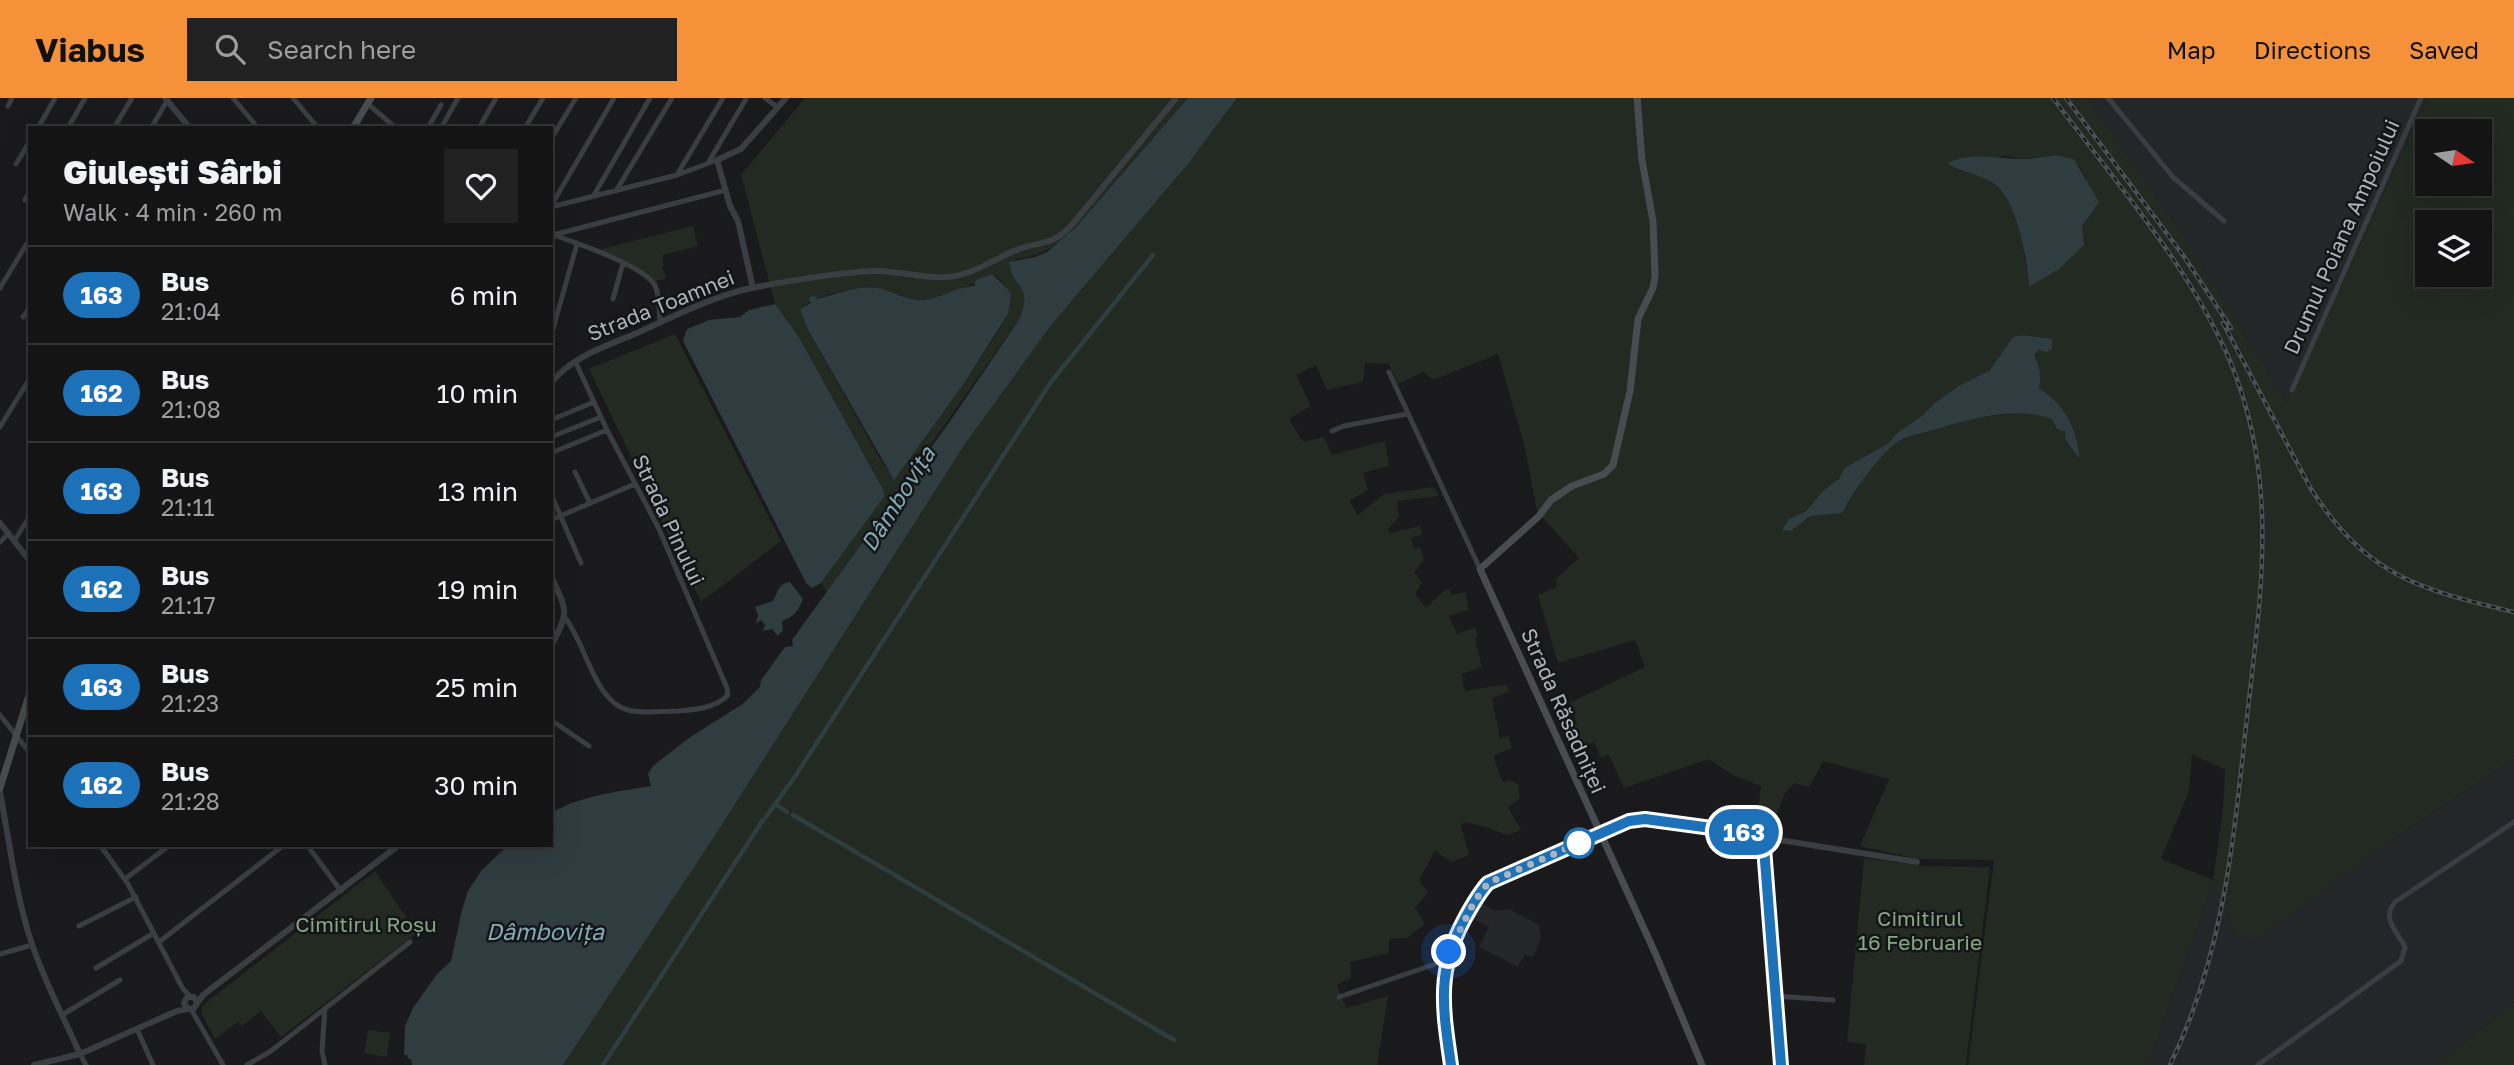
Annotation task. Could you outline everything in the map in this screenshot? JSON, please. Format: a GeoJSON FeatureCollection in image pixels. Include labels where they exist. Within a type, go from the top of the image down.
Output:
{"type":"FeatureCollection","features":[{"type":"Feature","properties":{"kind":"main road"},"geometry":{"type":"LineString","coordinates":[[1480,569],[1539,516],[1551,500],[1572,486],[1604,474],[1613,465],[1628,400],[1636,329],[1641,310],[1654,282],[1654,234],[1642,160],[1637,98]]}},
{"type":"Feature","properties":{"kind":"main road"},"geometry":{"type":"LineString","coordinates":[[355,126],[369,101]]}},
{"type":"Feature","properties":{"kind":"main road","name":"Strada Răsadniței"},"geometry":{"type":"LineString","coordinates":[[1480,569],[1656,955],[1702,1065]]}},
{"type":"Feature","properties":{"kind":"main road"},"geometry":{"type":"LineString","coordinates":[[0,790],[28,698]]}},
{"type":"Feature","properties":{"kind":"main road"},"geometry":{"type":"LineString","coordinates":[[1451,1065],[1443,1008],[1447,960],[1457,933],[1480,892],[1488,883],[1600,834]]}},
{"type":"Feature","properties":{"kind":"street"},"geometry":{"type":"LineString","coordinates":[[8,106],[12,98]]}},
{"type":"Feature","properties":{"kind":"street"},"geometry":{"type":"LineString","coordinates":[[39,126],[55,98]]}},
{"type":"Feature","properties":{"kind":"street"},"geometry":{"type":"LineString","coordinates":[[69,126],[85,98]]}},
{"type":"Feature","properties":{"kind":"street"},"geometry":{"type":"LineString","coordinates":[[115,126],[132,98]]}},
{"type":"Feature","properties":{"kind":"street"},"geometry":{"type":"LineString","coordinates":[[233,98],[256,126]]}},
{"type":"Feature","properties":{"kind":"street"},"geometry":{"type":"LineString","coordinates":[[293,98],[316,126]]}},
{"type":"Feature","properties":{"kind":"street"},"geometry":{"type":"LineString","coordinates":[[442,126],[458,98]]}},
{"type":"Feature","properties":{"kind":"street"},"geometry":{"type":"LineString","coordinates":[[480,126],[496,98]]}},
{"type":"Feature","properties":{"kind":"street"},"geometry":{"type":"LineString","coordinates":[[526,126],[542,98]]}},
{"type":"Feature","properties":{"kind":"street"},"geometry":{"type":"LineString","coordinates":[[553,136],[576,98]]}},
{"type":"Feature","properties":{"kind":"street"},"geometry":{"type":"LineString","coordinates":[[553,203],[614,98]]}},
{"type":"Feature","properties":{"kind":"street"},"geometry":{"type":"LineString","coordinates":[[593,196],[650,98]]}},
{"type":"Feature","properties":{"kind":"street"},"geometry":{"type":"LineString","coordinates":[[616,191],[672,98]]}},
{"type":"Feature","properties":{"kind":"street"},"geometry":{"type":"LineString","coordinates":[[677,174],[723,98]]}},
{"type":"Feature","properties":{"kind":"street"},"geometry":{"type":"LineString","coordinates":[[765,98],[778,107]]}},
{"type":"Feature","properties":{"kind":"street"},"geometry":{"type":"LineString","coordinates":[[553,206],[677,174],[741,149],[786,98]]}},
{"type":"Feature","properties":{"kind":"street","name":"Strada Toamnei"},"geometry":{"type":"LineString","coordinates":[[554,376],[575,361],[718,297],[753,288],[875,271],[929,277],[954,276],[974,270],[1017,249],[1051,241],[1076,220],[1176,98]]}},
{"type":"Feature","properties":{"kind":"street"},"geometry":{"type":"LineString","coordinates":[[2108,98],[2173,177],[2224,221]]}},
{"type":"Feature","properties":{"kind":"street","name":"Drumul Poiana Ampoiului"},"geometry":{"type":"LineString","coordinates":[[2292,390],[2421,98]]}},
{"type":"Feature","properties":{"kind":"street"},"geometry":{"type":"LineString","coordinates":[[152,126],[166,99],[188,126]]}},
{"type":"Feature","properties":{"kind":"street"},"geometry":{"type":"LineString","coordinates":[[708,163],[746,99]]}},
{"type":"Feature","properties":{"kind":"street"},"geometry":{"type":"LineString","coordinates":[[369,101],[394,126]]}},
{"type":"Feature","properties":{"kind":"street"},"geometry":{"type":"LineString","coordinates":[[429,126],[442,105]]}},
{"type":"Feature","properties":{"kind":"street"},"geometry":{"type":"LineString","coordinates":[[16,164],[28,144]]}},
{"type":"Feature","properties":{"kind":"street"},"geometry":{"type":"LineString","coordinates":[[717,160],[738,221],[753,288]]}},
{"type":"Feature","properties":{"kind":"street"},"geometry":{"type":"LineString","coordinates":[[553,234],[726,190]]}},
{"type":"Feature","properties":{"kind":"street"},"geometry":{"type":"LineString","coordinates":[[25,200],[28,195]]}},
{"type":"Feature","properties":{"kind":"street"},"geometry":{"type":"LineString","coordinates":[[553,234],[641,273],[655,286],[660,322]]}},
{"type":"Feature","properties":{"kind":"street"},"geometry":{"type":"LineString","coordinates":[[553,329],[577,244]]}},
{"type":"Feature","properties":{"kind":"street"},"geometry":{"type":"LineString","coordinates":[[0,288],[26,245]]}},
{"type":"Feature","properties":{"kind":"street"},"geometry":{"type":"LineString","coordinates":[[613,299],[623,263]]}},
{"type":"Feature","properties":{"kind":"street"},"geometry":{"type":"LineString","coordinates":[[23,317],[28,310]]}},
{"type":"Feature","properties":{"kind":"street","name":"Strada Pinului"},"geometry":{"type":"LineString","coordinates":[[565,618],[603,688],[625,709],[694,710],[720,701],[728,695],[670,554],[575,361]]}},
{"type":"Feature","properties":{"kind":"street","name":"Strada Răsadniței"},"geometry":{"type":"LineString","coordinates":[[1389,372],[1480,569]]}},
{"type":"Feature","properties":{"kind":"street"},"geometry":{"type":"LineString","coordinates":[[0,427],[28,381]]}},
{"type":"Feature","properties":{"kind":"street"},"geometry":{"type":"LineString","coordinates":[[553,419],[594,402]]}},
{"type":"Feature","properties":{"kind":"street"},"geometry":{"type":"LineString","coordinates":[[1332,431],[1344,426],[1407,414]]}},
{"type":"Feature","properties":{"kind":"street"},"geometry":{"type":"LineString","coordinates":[[553,436],[601,416]]}},
{"type":"Feature","properties":{"kind":"street"},"geometry":{"type":"LineString","coordinates":[[553,452],[607,430]]}},
{"type":"Feature","properties":{"kind":"street"},"geometry":{"type":"LineString","coordinates":[[575,472],[590,503]]}},
{"type":"Feature","properties":{"kind":"street"},"geometry":{"type":"LineString","coordinates":[[553,519],[635,484]]}},
{"type":"Feature","properties":{"kind":"street"},"geometry":{"type":"LineString","coordinates":[[553,498],[582,563]]}},
{"type":"Feature","properties":{"kind":"street"},"geometry":{"type":"LineString","coordinates":[[14,541],[28,519]]}},
{"type":"Feature","properties":{"kind":"street"},"geometry":{"type":"LineString","coordinates":[[0,523],[28,558]]}},
{"type":"Feature","properties":{"kind":"street"},"geometry":{"type":"LineString","coordinates":[[0,542],[8,534]]}},
{"type":"Feature","properties":{"kind":"street"},"geometry":{"type":"LineString","coordinates":[[553,580],[564,605],[565,618],[553,642]]}},
{"type":"Feature","properties":{"kind":"street"},"geometry":{"type":"LineString","coordinates":[[0,715],[28,750]]}},
{"type":"Feature","properties":{"kind":"street"},"geometry":{"type":"LineString","coordinates":[[553,721],[589,746]]}},
{"type":"Feature","properties":{"kind":"street"},"geometry":{"type":"LineString","coordinates":[[0,790],[19,899],[33,945],[86,1065]]}},
{"type":"Feature","properties":{"kind":"street"},"geometry":{"type":"LineString","coordinates":[[1600,834],[1629,821],[1645,819],[1763,835],[1917,862]]}},
{"type":"Feature","properties":{"kind":"street"},"geometry":{"type":"LineString","coordinates":[[2258,1065],[2401,961],[2405,947],[2388,919],[2395,902],[2514,822]]}},
{"type":"Feature","properties":{"kind":"street"},"geometry":{"type":"LineString","coordinates":[[1763,835],[1781,1065]]}},
{"type":"Feature","properties":{"kind":"street"},"geometry":{"type":"LineString","coordinates":[[101,847],[136,897],[223,1065]]}},
{"type":"Feature","properties":{"kind":"street"},"geometry":{"type":"LineString","coordinates":[[125,879],[167,847]]}},
{"type":"Feature","properties":{"kind":"street"},"geometry":{"type":"LineString","coordinates":[[159,942],[281,847]]}},
{"type":"Feature","properties":{"kind":"street"},"geometry":{"type":"LineString","coordinates":[[308,847],[341,891]]}},
{"type":"Feature","properties":{"kind":"street"},"geometry":{"type":"LineString","coordinates":[[34,1065],[80,1054],[191,1003],[397,847]]}},
{"type":"Feature","properties":{"kind":"street"},"geometry":{"type":"LineString","coordinates":[[79,926],[136,897]]}},
{"type":"Feature","properties":{"kind":"street"},"geometry":{"type":"LineString","coordinates":[[96,968],[154,933]]}},
{"type":"Feature","properties":{"kind":"street"},"geometry":{"type":"LineString","coordinates":[[247,1065],[271,1051],[410,942]]}},
{"type":"Feature","properties":{"kind":"street"},"geometry":{"type":"LineString","coordinates":[[0,954],[33,945]]}},
{"type":"Feature","properties":{"kind":"street"},"geometry":{"type":"LineString","coordinates":[[1339,997],[1447,960]]}},
{"type":"Feature","properties":{"kind":"street"},"geometry":{"type":"LineString","coordinates":[[62,1015],[120,980]]}},
{"type":"Feature","properties":{"kind":"street"},"geometry":{"type":"LineString","coordinates":[[1774,996],[1833,1000]]}},
{"type":"Feature","properties":{"kind":"street"},"geometry":{"type":"LineString","coordinates":[[325,1008],[322,1051],[325,1065]]}},
{"type":"Feature","properties":{"kind":"street"},"geometry":{"type":"LineString","coordinates":[[137,1029],[153,1065]]}},
{"type":"Feature","properties":{"kind":"shaded area"},"geometry":{"type":"Polygon","coordinates":[[[2088,98],[2428,98],[2418,119],[2415,119],[2415,126],[2287,402],[2185,238],[2088,98]]]}},
{"type":"Feature","properties":{"kind":"shaded area"},"geometry":{"type":"Polygon","coordinates":[[[2514,759],[2514,1002],[2437,1065],[2148,1065],[2214,880],[2234,931],[2393,839],[2514,759]]]}},
{"type":"Feature","properties":{"kind":"shaded area"},"geometry":{"type":"Polygon","coordinates":[[[1478,902],[1496,911],[1509,909],[1539,925],[1541,938],[1534,955],[1532,957],[1525,954],[1518,967],[1479,947],[1489,927],[1470,917],[1478,902]]]}},
{"type":"Feature","properties":{"kind":"green space"},"geometry":{"type":"Polygon","coordinates":[[[805,98],[1188,98],[1075,228],[1041,253],[1016,259],[1010,268],[1024,297],[1020,318],[827,592],[821,583],[884,497],[884,491],[799,337],[775,304],[741,175],[805,98]],[[992,274],[960,290],[926,300],[878,289],[859,288],[826,295],[800,309],[807,328],[880,459],[894,479],[963,385],[1008,314],[1007,288],[992,274]]]}},
{"type":"Feature","properties":{"kind":"green space"},"geometry":{"type":"Polygon","coordinates":[[[1237,98],[2088,98],[2185,238],[2287,402],[2415,126],[2415,196],[2492,196],[2492,119],[2418,119],[2428,98],[2514,98],[2514,759],[2393,839],[2255,941],[2234,931],[2214,881],[2148,1065],[1968,1065],[1994,860],[1918,859],[1860,846],[1889,779],[1823,761],[1809,787],[1794,783],[1785,793],[1770,831],[1755,829],[1761,786],[1733,775],[1709,759],[1624,788],[1609,755],[1601,758],[1594,742],[1581,748],[1570,728],[1577,724],[1569,703],[1645,667],[1635,640],[1558,663],[1538,595],[1557,587],[1555,580],[1579,558],[1537,511],[1524,444],[1498,354],[1433,380],[1423,372],[1398,384],[1389,364],[1365,363],[1363,382],[1327,390],[1316,365],[1296,375],[1311,406],[1289,419],[1303,442],[1324,437],[1332,455],[1385,441],[1389,466],[1363,473],[1368,490],[1349,501],[1358,515],[1384,494],[1434,487],[1439,496],[1397,501],[1399,516],[1388,530],[1389,533],[1420,526],[1423,535],[1411,538],[1414,548],[1420,547],[1424,560],[1414,573],[1422,582],[1415,594],[1426,608],[1445,590],[1450,589],[1451,595],[1465,592],[1469,610],[1449,616],[1457,634],[1475,627],[1482,667],[1461,674],[1465,691],[1506,684],[1510,692],[1492,698],[1500,738],[1509,736],[1512,748],[1493,756],[1503,782],[1510,780],[1518,784],[1520,798],[1508,807],[1521,830],[1506,835],[1465,822],[1461,825],[1469,855],[1452,862],[1435,851],[1419,880],[1428,893],[1415,907],[1425,924],[1407,938],[1389,939],[1389,953],[1350,962],[1351,978],[1337,985],[1346,1008],[1388,996],[1377,1065],[563,1065],[718,831],[965,444],[1052,324],[1188,164],[1237,98]],[[2056,155],[2022,159],[2004,156],[1957,170],[1994,182],[2010,202],[2023,246],[2029,286],[2082,226],[2086,177],[2074,159],[2056,155]],[[2022,335],[2013,337],[1990,370],[1936,402],[1922,416],[1897,433],[1889,443],[1844,468],[1839,479],[1824,490],[1805,512],[1789,519],[1791,530],[1810,516],[1843,513],[1866,474],[1898,442],[1973,419],[2009,413],[2041,414],[2062,427],[2080,458],[2076,437],[2068,418],[2056,402],[2039,388],[2040,371],[2034,355],[2038,350],[2037,338],[2022,335]],[[2192,755],[2189,791],[2161,859],[2213,880],[2223,810],[2225,769],[2192,755]]]}},
{"type":"Feature","properties":{"kind":"green space"},"geometry":{"type":"Polygon","coordinates":[[[693,226],[698,246],[662,255],[664,266],[661,267],[667,278],[653,282],[598,250],[693,226]]]}},
{"type":"Feature","properties":{"kind":"green space"},"geometry":{"type":"Polygon","coordinates":[[[675,334],[781,541],[701,602],[589,369],[675,334]]]}},
{"type":"Feature","properties":{"kind":"green space","name":"Cimitirul 16 Februarie"},"geometry":{"type":"Polygon","coordinates":[[[1864,858],[1923,866],[1990,867],[1966,1065],[1864,1065],[1866,1044],[1847,1042],[1864,858]]]}},
{"type":"Feature","properties":{"kind":"green space","name":"Cimitirul Roșu"},"geometry":{"type":"Polygon","coordinates":[[[375,871],[417,933],[281,1037],[261,1011],[242,1026],[238,1022],[215,1039],[201,1012],[202,1006],[375,871]]]}},
{"type":"Feature","properties":{"kind":"green space"},"geometry":{"type":"Polygon","coordinates":[[[2514,1002],[2514,1065],[2437,1065],[2514,1002]]]}},
{"type":"Feature","properties":{"kind":"green space"},"geometry":{"type":"Polygon","coordinates":[[[368,1030],[390,1033],[387,1057],[364,1053],[368,1030]]]}},
{"type":"Feature","properties":{"kind":"water","name":"Dâmbovița"},"geometry":{"type":"Polygon","coordinates":[[[1188,98],[1237,98],[1188,164],[1052,324],[965,444],[718,831],[563,1065],[412,1065],[411,1059],[404,1055],[405,1026],[413,1008],[437,974],[451,961],[468,891],[481,871],[506,847],[553,847],[553,812],[563,807],[600,795],[651,786],[648,774],[653,766],[689,738],[744,703],[760,687],[761,680],[785,647],[793,646],[792,640],[953,417],[1020,318],[1023,292],[1009,262],[1047,252],[1075,228],[1188,98]]]}},
{"type":"Feature","properties":{"kind":"water"},"geometry":{"type":"Polygon","coordinates":[[[2056,155],[2074,159],[2099,202],[2082,226],[2084,245],[2059,269],[2029,287],[2019,230],[2001,190],[1986,179],[1947,163],[1975,156],[2023,159],[2056,155]]]}},
{"type":"Feature","properties":{"kind":"water"},"geometry":{"type":"Polygon","coordinates":[[[992,274],[1011,295],[1008,314],[963,385],[894,480],[807,328],[800,309],[811,303],[809,297],[815,296],[817,299],[862,288],[877,288],[913,299],[926,300],[974,286],[976,280],[992,274]]]}},
{"type":"Feature","properties":{"kind":"water"},"geometry":{"type":"Polygon","coordinates":[[[775,304],[799,337],[884,491],[884,497],[821,583],[812,588],[806,583],[683,341],[687,329],[709,320],[740,317],[749,310],[775,304]]]}},
{"type":"Feature","properties":{"kind":"water"},"geometry":{"type":"Polygon","coordinates":[[[2022,335],[2052,339],[2052,349],[2047,352],[2038,350],[2034,355],[2040,371],[2039,388],[2057,403],[2073,427],[2080,459],[2065,439],[2066,432],[2057,429],[2052,419],[2022,413],[1975,419],[1899,441],[1867,474],[1843,513],[1810,516],[1791,531],[1782,530],[1789,519],[1805,512],[1824,490],[1839,479],[1844,468],[1889,443],[1897,433],[1922,416],[1936,402],[1990,370],[2013,337],[2022,335]]]}},
{"type":"Feature","properties":{"kind":"water"},"geometry":{"type":"Polygon","coordinates":[[[790,582],[803,599],[799,607],[793,615],[782,621],[783,630],[778,636],[772,629],[763,631],[765,625],[761,620],[756,624],[758,615],[755,607],[773,601],[781,586],[790,582]]]}},
{"type":"Feature","properties":{"kind":"waterway"},"geometry":{"type":"LineString","coordinates":[[766,817],[1051,382],[1153,255]]}},
{"type":"Feature","properties":{"kind":"waterway"},"geometry":{"type":"LineString","coordinates":[[775,804],[787,812]]}},
{"type":"Feature","properties":{"kind":"waterway"},"geometry":{"type":"LineString","coordinates":[[793,815],[1174,1040]]}},
{"type":"Feature","properties":{"kind":"waterway"},"geometry":{"type":"LineString","coordinates":[[603,1065],[763,820]]}},
{"type":"Feature","properties":{"kind":"railway"},"geometry":{"type":"LineString","coordinates":[[2053,98],[2173,258],[2194,292],[2230,361],[2246,407],[2256,452],[2261,497],[2261,587],[2230,857],[2214,941],[2202,983],[2170,1065]]}},
{"type":"Feature","properties":{"kind":"railway"},"geometry":{"type":"LineString","coordinates":[[2066,98],[2185,258],[2231,328]]}},
{"type":"Feature","properties":{"kind":"railway"},"geometry":{"type":"LineString","coordinates":[[2223,323],[2311,489],[2353,542],[2375,560],[2422,586],[2514,612]]}},
{"type":"Feature","properties":{"kind":"bus line","name":"163"},"geometry":{"type":"LineString","coordinates":[[1451,1065],[1443,1008],[1447,960],[1451,945],[1480,892],[1488,883],[1629,821],[1645,819],[1763,835],[1781,1065]]}},
{"type":"Feature","properties":{"kind":"route"},"geometry":{"type":"LineString","coordinates":[[1449,952],[1474,902],[1488,883],[1579,843]]}}]}
